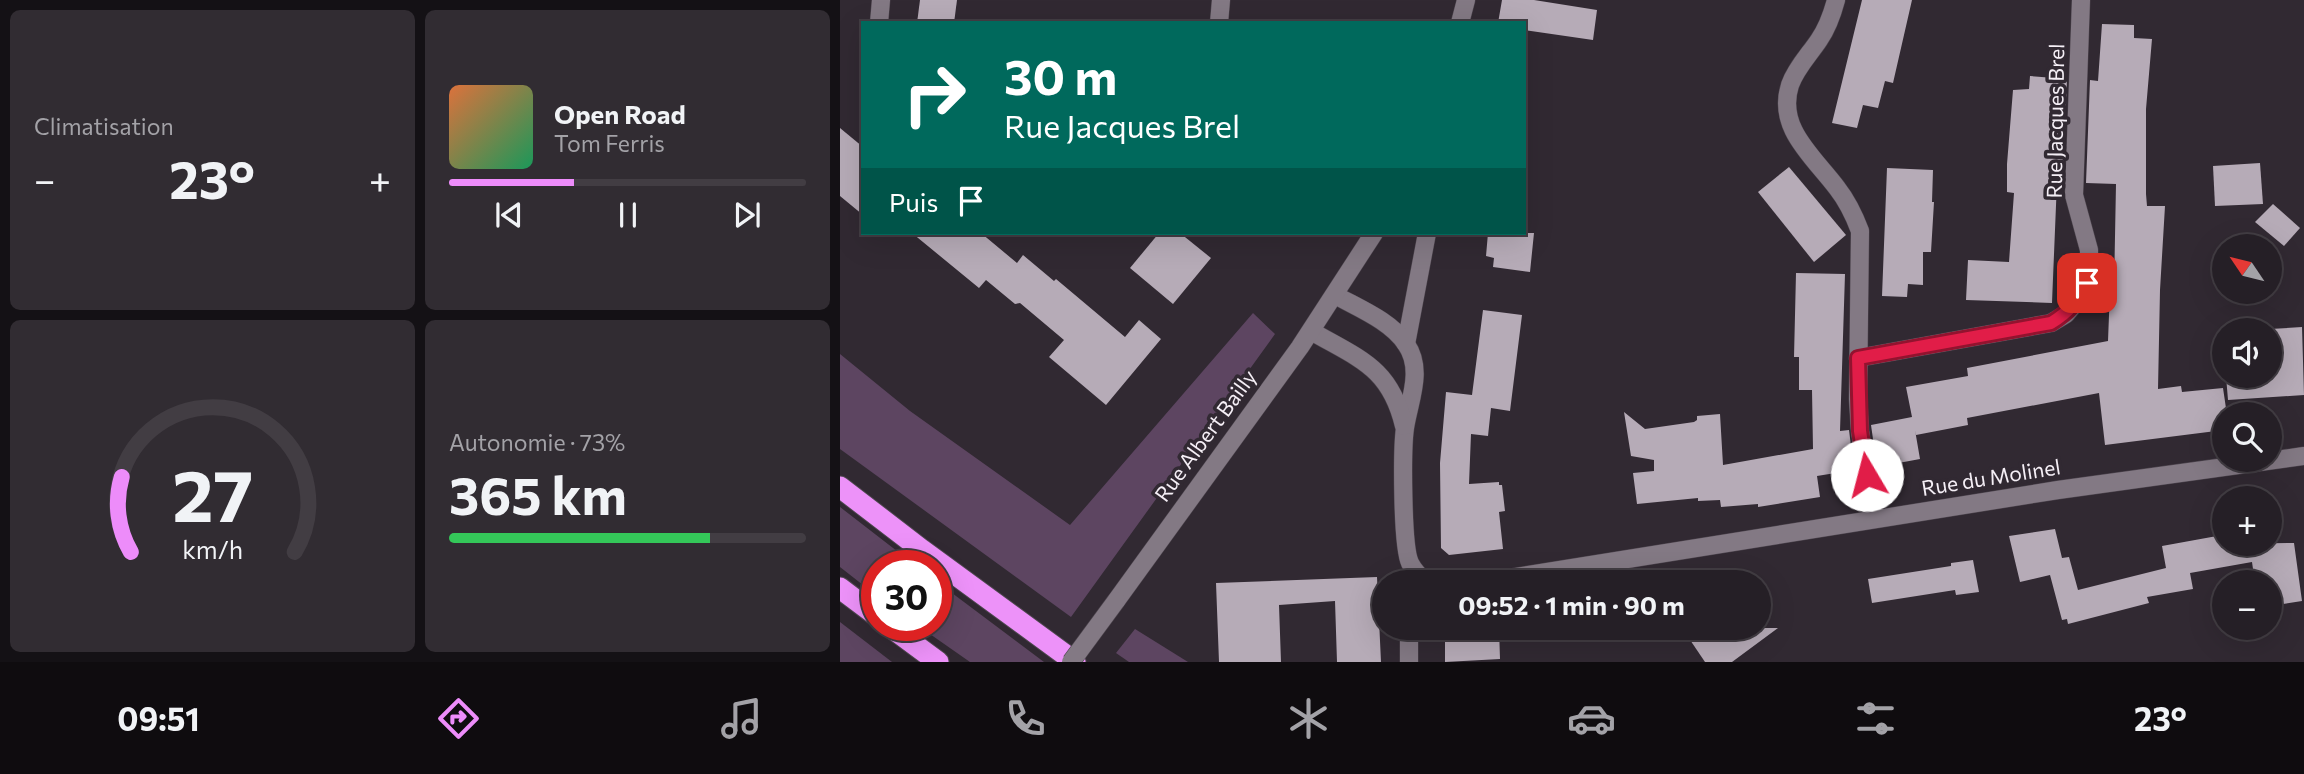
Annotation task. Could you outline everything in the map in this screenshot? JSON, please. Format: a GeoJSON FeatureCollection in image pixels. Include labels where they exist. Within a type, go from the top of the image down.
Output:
{"type":"FeatureCollection","features":[{"type":"Feature","properties":{"kind":"highway"},"geometry":{"type":"LineString","coordinates":[[840,487],[1073,662]]}},
{"type":"Feature","properties":{"kind":"highway"},"geometry":{"type":"LineString","coordinates":[[840,588],[861,604]]}},
{"type":"Feature","properties":{"kind":"highway"},"geometry":{"type":"LineString","coordinates":[[910,641],[938,662]]}},
{"type":"Feature","properties":{"kind":"street"},"geometry":{"type":"LineString","coordinates":[[879,21],[881,0]]}},
{"type":"Feature","properties":{"kind":"street"},"geometry":{"type":"LineString","coordinates":[[1219,21],[1221,0]]}},
{"type":"Feature","properties":{"kind":"street"},"geometry":{"type":"LineString","coordinates":[[1461,21],[1466,0]]}},
{"type":"Feature","properties":{"kind":"street"},"geometry":{"type":"LineString","coordinates":[[1836,0],[1830,22],[1797,69],[1786,102],[1794,135],[1838,189],[1853,212],[1860,231],[1860,431],[1873,519]]}},
{"type":"Feature","properties":{"kind":"street","name":"Rue Jacques Brel"},"geometry":{"type":"LineString","coordinates":[[1858,358],[2051,323],[2066,314],[2078,300],[2087,283],[2089,250],[2074,195],[2081,0]]}},
{"type":"Feature","properties":{"kind":"street","name":"Rue Albert Bailly"},"geometry":{"type":"LineString","coordinates":[[1073,662],[1311,331],[1373,235]]}},
{"type":"Feature","properties":{"kind":"street"},"geometry":{"type":"LineString","coordinates":[[1406,344],[1427,235]]}},
{"type":"Feature","properties":{"kind":"street"},"geometry":{"type":"LineString","coordinates":[[1335,295],[1381,322],[1406,344],[1413,361],[1414,380],[1405,429],[1405,538],[1414,570]]}},
{"type":"Feature","properties":{"kind":"street"},"geometry":{"type":"LineString","coordinates":[[1311,331],[1377,372],[1396,397],[1405,429]]}},
{"type":"Feature","properties":{"kind":"street","name":"Rue du Molinel"},"geometry":{"type":"LineString","coordinates":[[1558,570],[2058,490],[2304,456]]}},
{"type":"Feature","properties":{"kind":"street"},"geometry":{"type":"LineString","coordinates":[[1409,640],[1409,662]]}},
{"type":"Feature","properties":{"kind":"shaded area"},"geometry":{"type":"Polygon","coordinates":[[[1253,313],[1275,334],[1071,617],[840,449],[840,354],[910,411],[1070,525],[1253,313]]]}},
{"type":"Feature","properties":{"kind":"shaded area"},"geometry":{"type":"Polygon","coordinates":[[[840,507],[896,550],[861,550],[861,583],[840,567],[840,507]]]}},
{"type":"Feature","properties":{"kind":"shaded area"},"geometry":{"type":"Polygon","coordinates":[[[952,593],[1044,662],[970,662],[940,641],[952,641],[952,593]]]}},
{"type":"Feature","properties":{"kind":"shaded area"},"geometry":{"type":"Polygon","coordinates":[[[840,622],[861,638],[861,641],[892,662],[840,662],[840,622]]]}},
{"type":"Feature","properties":{"kind":"shaded area"},"geometry":{"type":"Polygon","coordinates":[[[1135,629],[1188,662],[1129,662],[1116,653],[1135,629]]]}},
{"type":"Feature","properties":{"kind":"building"},"geometry":{"type":"Polygon","coordinates":[[[920,0],[957,0],[954,21],[917,21],[920,0]]]}},
{"type":"Feature","properties":{"kind":"building"},"geometry":{"type":"Polygon","coordinates":[[[1502,0],[1534,0],[1597,10],[1593,40],[1526,30],[1526,21],[1498,21],[1502,0]]]}},
{"type":"Feature","properties":{"kind":"building"},"geometry":{"type":"Polygon","coordinates":[[[1862,0],[1912,0],[1893,83],[1885,81],[1878,108],[1863,105],[1857,128],[1832,123],[1862,0]]]}},
{"type":"Feature","properties":{"kind":"building"},"geometry":{"type":"Polygon","coordinates":[[[2102,24],[2134,25],[2134,38],[2152,39],[2146,109],[2146,194],[2147,206],[2165,206],[2158,389],[2181,386],[2182,392],[2223,388],[2225,402],[2212,402],[2212,432],[2105,445],[2099,393],[1967,418],[1968,425],[1916,435],[1915,430],[1920,459],[1877,467],[1871,425],[1912,417],[1906,387],[1968,376],[1967,368],[2108,341],[2110,289],[2114,289],[2116,184],[2086,183],[2090,80],[2098,81],[2102,24]]]}},
{"type":"Feature","properties":{"kind":"building"},"geometry":{"type":"Polygon","coordinates":[[[2030,76],[2067,79],[2063,182],[2057,181],[2052,303],[1966,300],[1968,260],[2009,262],[2014,193],[2007,192],[2007,164],[2013,90],[2029,89],[2030,76]]]}},
{"type":"Feature","properties":{"kind":"building"},"geometry":{"type":"Polygon","coordinates":[[[840,128],[861,145],[861,213],[840,196],[840,128]]]}},
{"type":"Feature","properties":{"kind":"building"},"geometry":{"type":"Polygon","coordinates":[[[2260,163],[2263,204],[2215,206],[2213,166],[2260,163]]]}},
{"type":"Feature","properties":{"kind":"building"},"geometry":{"type":"Polygon","coordinates":[[[1789,167],[1846,235],[1814,262],[1758,192],[1789,167]]]}},
{"type":"Feature","properties":{"kind":"building"},"geometry":{"type":"Polygon","coordinates":[[[1887,168],[1933,170],[1931,252],[1923,252],[1923,285],[1908,284],[1907,297],[1882,296],[1887,168]]]}},
{"type":"Feature","properties":{"kind":"building"},"geometry":{"type":"Polygon","coordinates":[[[2273,204],[2300,228],[2284,246],[2282,234],[2270,234],[2255,222],[2273,204]]]}},
{"type":"Feature","properties":{"kind":"building"},"geometry":{"type":"Polygon","coordinates":[[[1534,233],[1530,272],[1493,267],[1494,258],[1486,256],[1488,235],[1534,233]]]}},
{"type":"Feature","properties":{"kind":"building"},"geometry":{"type":"Polygon","coordinates":[[[914,235],[983,235],[1017,263],[1023,255],[1125,337],[1139,320],[1161,339],[1106,405],[1049,357],[1064,340],[1020,303],[1015,304],[986,280],[979,288],[914,235]]]}},
{"type":"Feature","properties":{"kind":"building"},"geometry":{"type":"Polygon","coordinates":[[[1157,235],[1182,235],[1211,258],[1173,304],[1130,268],[1157,235]]]}},
{"type":"Feature","properties":{"kind":"building"},"geometry":{"type":"Polygon","coordinates":[[[1796,273],[1845,274],[1840,431],[1849,430],[1854,470],[1817,476],[1820,497],[1758,507],[1758,504],[1721,507],[1720,500],[1698,501],[1698,498],[1637,504],[1633,473],[1654,471],[1654,460],[1631,456],[1624,412],[1645,429],[1694,422],[1697,416],[1720,414],[1723,465],[1813,449],[1812,390],[1799,390],[1799,357],[1794,357],[1796,273]]]}},
{"type":"Feature","properties":{"kind":"building"},"geometry":{"type":"Polygon","coordinates":[[[1483,310],[1522,315],[1510,411],[1491,408],[1488,436],[1471,434],[1469,484],[1499,482],[1499,485],[1502,485],[1505,511],[1499,512],[1503,549],[1449,555],[1441,548],[1440,463],[1446,392],[1472,395],[1483,310]]]}},
{"type":"Feature","properties":{"kind":"building"},"geometry":{"type":"Polygon","coordinates":[[[2302,327],[2304,395],[2228,400],[2227,388],[2282,388],[2282,328],[2302,327]]]}},
{"type":"Feature","properties":{"kind":"building"},"geometry":{"type":"Polygon","coordinates":[[[2055,529],[2062,558],[2069,557],[2078,590],[2166,568],[2162,546],[2212,537],[2212,556],[2282,556],[2282,543],[2294,543],[2302,601],[2282,604],[2282,570],[2253,570],[2252,562],[2190,573],[2193,589],[2147,597],[2149,603],[2068,624],[2067,619],[2062,620],[2050,575],[2020,582],[2009,536],[2055,529]]]}},
{"type":"Feature","properties":{"kind":"building"},"geometry":{"type":"Polygon","coordinates":[[[1973,560],[1979,592],[1956,595],[1955,590],[1872,603],[1868,579],[1973,560]]]}},
{"type":"Feature","properties":{"kind":"building"},"geometry":{"type":"Polygon","coordinates":[[[1372,577],[1372,640],[1380,640],[1381,662],[1337,662],[1335,601],[1279,605],[1281,662],[1219,662],[1216,583],[1372,577]]]}},
{"type":"Feature","properties":{"kind":"building"},"geometry":{"type":"Polygon","coordinates":[[[1445,640],[1499,640],[1500,659],[1445,662],[1445,640]]]}},
{"type":"Feature","properties":{"kind":"building"},"geometry":{"type":"Polygon","coordinates":[[[1690,640],[1762,640],[1732,662],[1705,662],[1690,640]]]}},
{"type":"Feature","properties":{"kind":"route"},"geometry":{"type":"LineString","coordinates":[[1867,475],[1860,431],[1858,358],[2051,323],[2066,314],[2087,283]]}}]}
